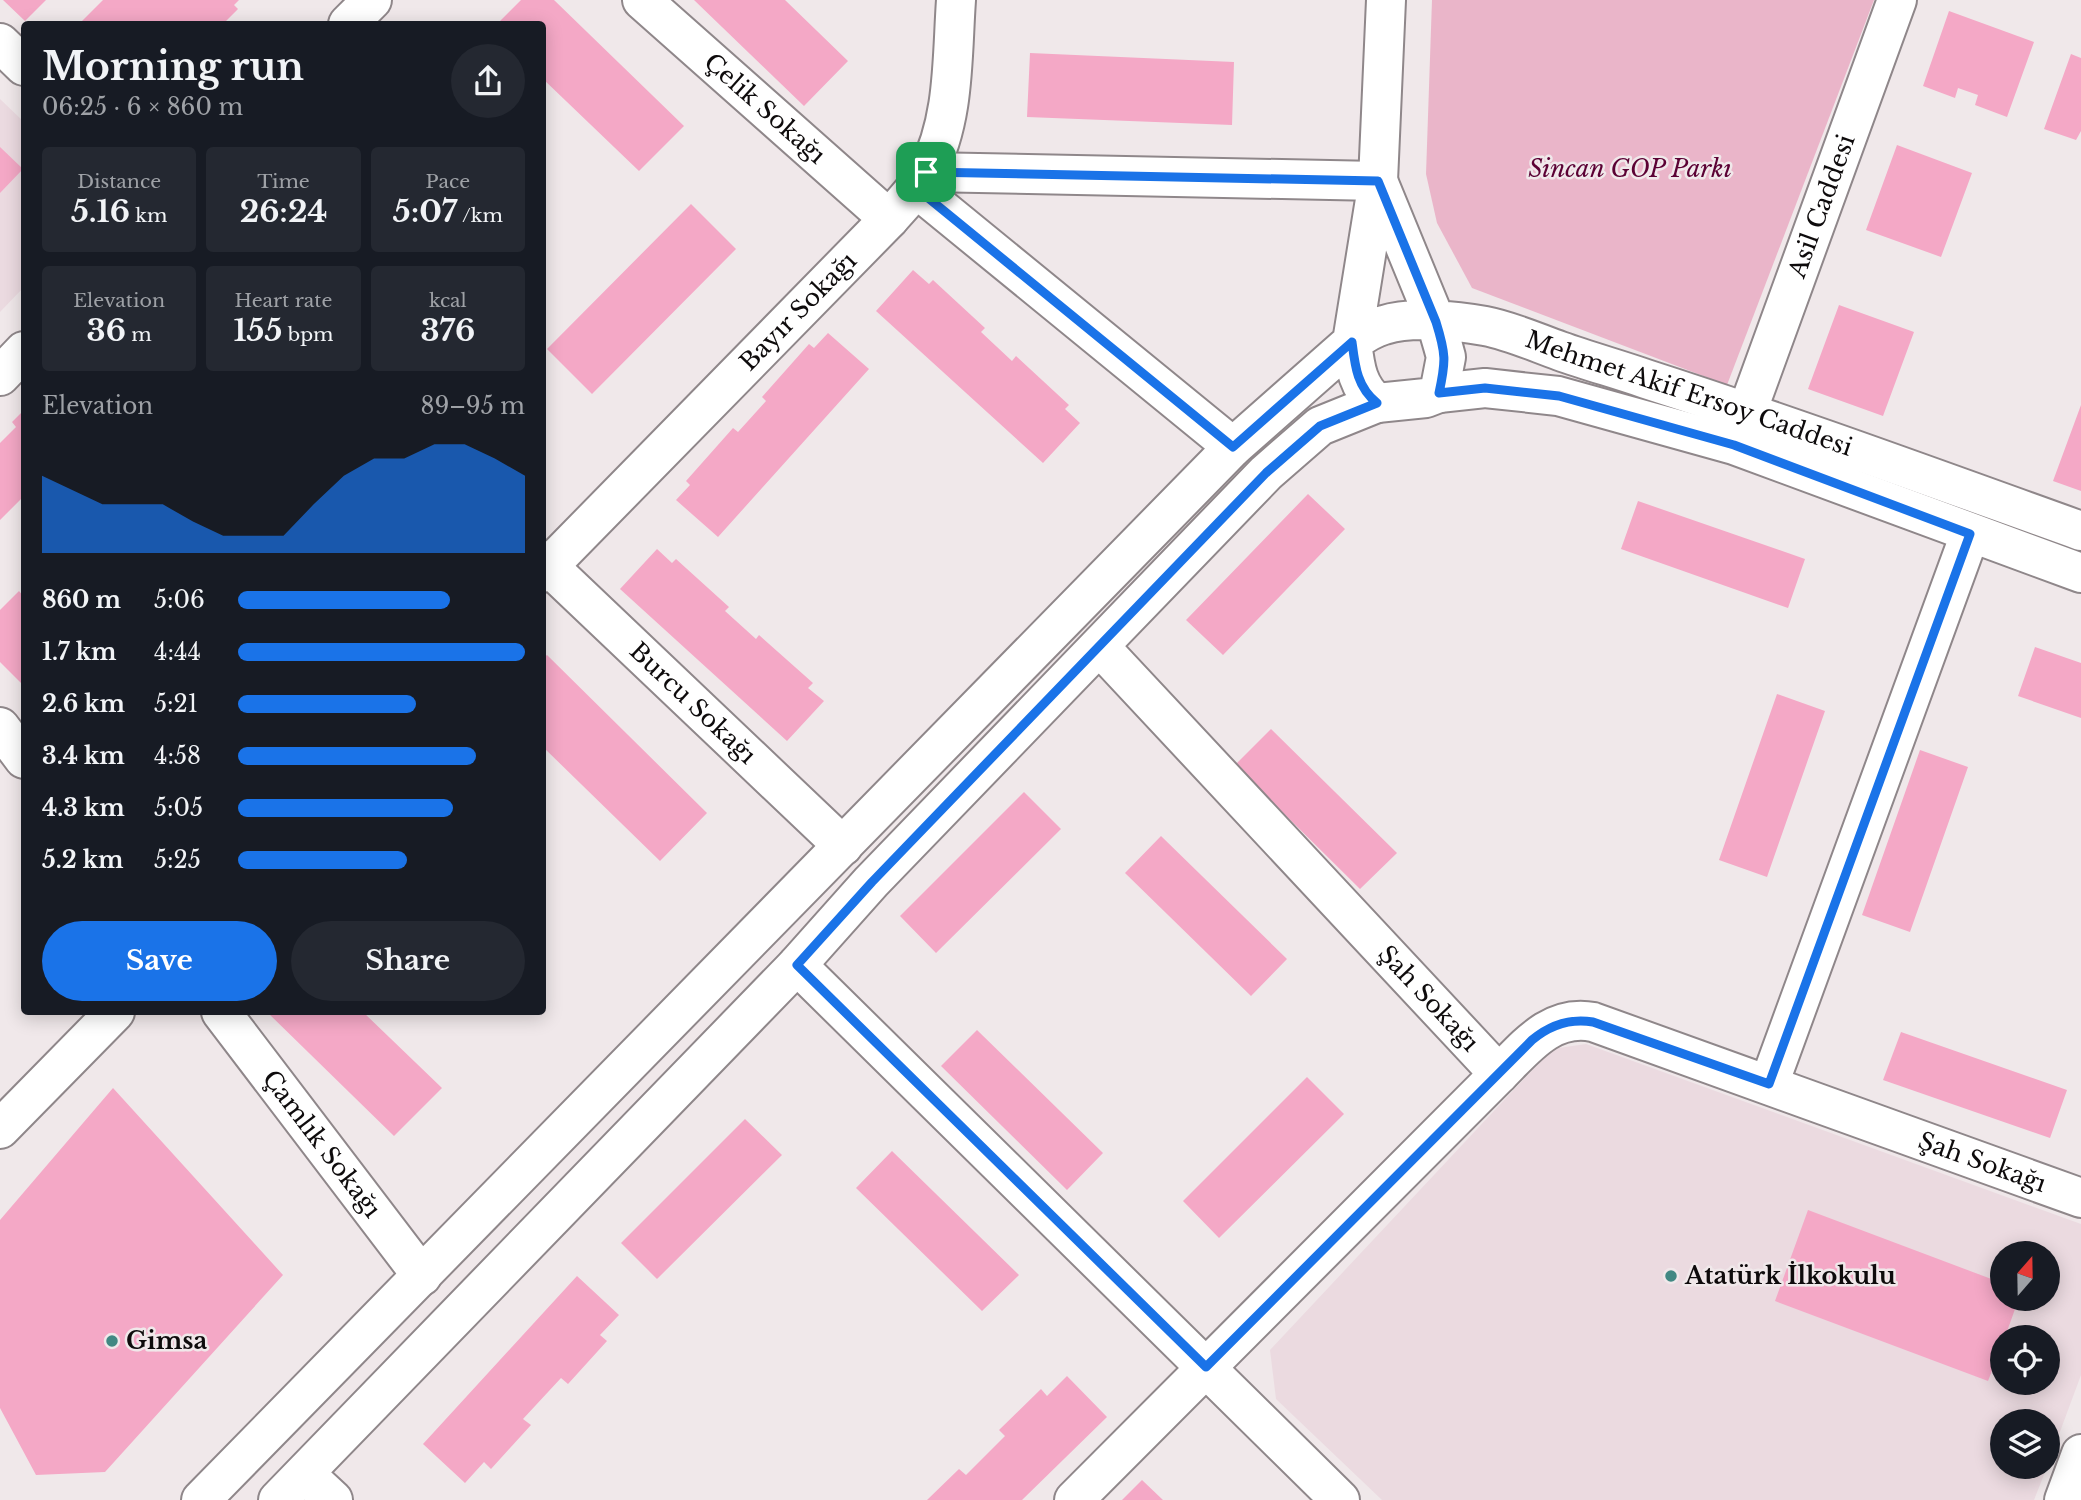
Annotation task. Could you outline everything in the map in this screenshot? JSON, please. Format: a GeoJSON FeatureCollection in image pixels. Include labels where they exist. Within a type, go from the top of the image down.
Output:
{"type":"FeatureCollection","features":[{"type":"Feature","properties":{"kind":"street"},"geometry":{"type":"LineString","coordinates":[[351,21],[372,0]]}},
{"type":"Feature","properties":{"kind":"street","name":"Çelik Sokağı"},"geometry":{"type":"LineString","coordinates":[[642,0],[890,219]]}},
{"type":"Feature","properties":{"kind":"street","name":"Bayır Sokağı"},"geometry":{"type":"LineString","coordinates":[[546,565],[890,219],[921,180],[942,136],[946,117],[956,0]]}},
{"type":"Feature","properties":{"kind":"street"},"geometry":{"type":"LineString","coordinates":[[1377,403],[1368,396],[1356,372],[1352,342],[1378,181],[1386,0]]}},
{"type":"Feature","properties":{"kind":"street","name":"Asil Caddesi"},"geometry":{"type":"LineString","coordinates":[[1747,412],[1897,0]]}},
{"type":"Feature","properties":{"kind":"street"},"geometry":{"type":"LineString","coordinates":[[0,43],[21,63]]}},
{"type":"Feature","properties":{"kind":"street"},"geometry":{"type":"LineString","coordinates":[[921,180],[1378,181]]}},
{"type":"Feature","properties":{"kind":"street"},"geometry":{"type":"LineString","coordinates":[[921,180],[1233,447]]}},
{"type":"Feature","properties":{"kind":"street"},"geometry":{"type":"LineString","coordinates":[[278,1500],[797,965],[872,882],[1266,473],[1320,426],[1377,403],[1426,398],[1439,393],[1446,357],[1436,322],[1378,181]]}},
{"type":"Feature","properties":{"kind":"street"},"geometry":{"type":"LineString","coordinates":[[201,1500],[1233,447],[1352,342],[1371,330],[1396,322],[1436,322]]}},
{"type":"Feature","properties":{"kind":"street","name":"Mehmet Akif Ersoy Caddesi"},"geometry":{"type":"LineString","coordinates":[[1436,322],[1485,326],[1512,333],[1747,412],[2081,531]]}},
{"type":"Feature","properties":{"kind":"street"},"geometry":{"type":"LineString","coordinates":[[0,376],[21,354]]}},
{"type":"Feature","properties":{"kind":"street","name":"Mehmet Akif Ersoy Caddesi"},"geometry":{"type":"LineString","coordinates":[[1439,393],[1485,388],[1559,396],[1734,445],[2081,573]]}},
{"type":"Feature","properties":{"kind":"street"},"geometry":{"type":"LineString","coordinates":[[1769,1084],[1970,534]]}},
{"type":"Feature","properties":{"kind":"street","name":"Burcu Sokağı"},"geometry":{"type":"LineString","coordinates":[[546,567],[843,846]]}},
{"type":"Feature","properties":{"kind":"street","name":"Şah Sokağı"},"geometry":{"type":"LineString","coordinates":[[1100,647],[1499,1074],[1542,1032],[1560,1023],[1578,1020],[1598,1023],[2081,1198]]}},
{"type":"Feature","properties":{"kind":"street"},"geometry":{"type":"LineString","coordinates":[[0,727],[21,755]]}},
{"type":"Feature","properties":{"kind":"street"},"geometry":{"type":"LineString","coordinates":[[797,965],[1340,1500]]}},
{"type":"Feature","properties":{"kind":"street"},"geometry":{"type":"LineString","coordinates":[[0,1129],[111,1015]]}},
{"type":"Feature","properties":{"kind":"street","name":"Çamlık Sokağı"},"geometry":{"type":"LineString","coordinates":[[222,1015],[422,1276]]}},
{"type":"Feature","properties":{"kind":"street"},"geometry":{"type":"LineString","coordinates":[[1074,1500],[1499,1074]]}},
{"type":"Feature","properties":{"kind":"street"},"geometry":{"type":"LineString","coordinates":[[2064,1500],[2081,1454]]}},
{"type":"Feature","properties":{"kind":"street"},"geometry":{"type":"LineString","coordinates":[[305,1474],[333,1500]]}},
{"type":"Feature","properties":{"kind":"shaded area"},"geometry":{"type":"Polygon","coordinates":[[[0,99],[21,119],[21,290],[0,312],[0,99]]]}},
{"type":"Feature","properties":{"kind":"shaded area","name":"Atatürk İlkokulu"},"geometry":{"type":"Polygon","coordinates":[[[1586,1044],[2081,1224],[2081,1375],[2060,1432],[2060,1409],[1990,1409],[1990,1479],[2042,1479],[2034,1500],[1382,1500],[1276,1399],[1270,1350],[1552,1049],[1586,1044]]]}},
{"type":"Feature","properties":{"kind":"green space","name":"Sincan GOP Parkı"},"geometry":{"type":"Polygon","coordinates":[[[1432,0],[1874,0],[1727,385],[1472,288],[1437,223],[1426,174],[1432,0]]]}},
{"type":"Feature","properties":{"kind":"building"},"geometry":{"type":"Polygon","coordinates":[[[3,0],[46,0],[25,21],[3,0]]]}},
{"type":"Feature","properties":{"kind":"building"},"geometry":{"type":"Polygon","coordinates":[[[103,0],[239,0],[234,5],[238,9],[226,21],[82,21],[103,0]]]}},
{"type":"Feature","properties":{"kind":"building"},"geometry":{"type":"Polygon","coordinates":[[[521,0],[554,0],[684,126],[639,171],[546,82],[546,21],[500,21],[521,0]]]}},
{"type":"Feature","properties":{"kind":"building"},"geometry":{"type":"Polygon","coordinates":[[[694,0],[785,0],[848,61],[804,106],[694,0]]]}},
{"type":"Feature","properties":{"kind":"building"},"geometry":{"type":"Polygon","coordinates":[[[1949,11],[2034,42],[2007,117],[1975,105],[1978,95],[1958,88],[1955,98],[1923,86],[1949,11]]]}},
{"type":"Feature","properties":{"kind":"building"},"geometry":{"type":"Polygon","coordinates":[[[1030,53],[1234,62],[1232,125],[1027,117],[1030,53]]]}},
{"type":"Feature","properties":{"kind":"building"},"geometry":{"type":"Polygon","coordinates":[[[2071,54],[2081,58],[2081,131],[2076,140],[2044,129],[2071,54]]]}},
{"type":"Feature","properties":{"kind":"building"},"geometry":{"type":"Polygon","coordinates":[[[1897,145],[1972,173],[1941,257],[1866,230],[1897,145]]]}},
{"type":"Feature","properties":{"kind":"building"},"geometry":{"type":"Polygon","coordinates":[[[0,147],[21,167],[21,171],[0,193],[0,147]]]}},
{"type":"Feature","properties":{"kind":"building"},"geometry":{"type":"Polygon","coordinates":[[[691,204],[736,249],[592,394],[547,349],[691,204]]]}},
{"type":"Feature","properties":{"kind":"building"},"geometry":{"type":"Polygon","coordinates":[[[913,270],[929,284],[933,280],[985,328],[981,332],[1012,361],[1016,356],[1069,405],[1065,409],[1080,423],[1043,463],[876,311],[913,270]]]}},
{"type":"Feature","properties":{"kind":"building"},"geometry":{"type":"Polygon","coordinates":[[[1839,305],[1914,332],[1883,416],[1808,389],[1839,305]]]}},
{"type":"Feature","properties":{"kind":"building"},"geometry":{"type":"Polygon","coordinates":[[[828,333],[869,369],[718,537],[676,500],[690,485],[686,481],[733,428],[738,432],[766,401],[762,397],[809,344],[814,348],[828,333]]]}},
{"type":"Feature","properties":{"kind":"building"},"geometry":{"type":"Polygon","coordinates":[[[2081,405],[2081,491],[2053,481],[2081,405]]]}},
{"type":"Feature","properties":{"kind":"building"},"geometry":{"type":"Polygon","coordinates":[[[21,413],[21,499],[0,520],[0,443],[16,427],[12,422],[21,413]]]}},
{"type":"Feature","properties":{"kind":"building"},"geometry":{"type":"Polygon","coordinates":[[[1308,494],[1345,529],[1223,655],[1186,620],[1308,494]]]}},
{"type":"Feature","properties":{"kind":"building"},"geometry":{"type":"Polygon","coordinates":[[[1638,501],[1805,559],[1788,608],[1621,549],[1638,501]]]}},
{"type":"Feature","properties":{"kind":"building"},"geometry":{"type":"Polygon","coordinates":[[[657,549],[672,563],[676,559],[729,607],[725,611],[756,639],[759,635],[813,683],[808,688],[824,701],[787,741],[620,589],[657,549]]]}},
{"type":"Feature","properties":{"kind":"building"},"geometry":{"type":"Polygon","coordinates":[[[19,591],[21,683],[0,662],[0,610],[19,591]]]}},
{"type":"Feature","properties":{"kind":"building"},"geometry":{"type":"Polygon","coordinates":[[[2035,647],[2081,663],[2081,718],[2018,696],[2035,647]]]}},
{"type":"Feature","properties":{"kind":"building"},"geometry":{"type":"Polygon","coordinates":[[[546,656],[707,813],[660,861],[546,750],[546,656]]]}},
{"type":"Feature","properties":{"kind":"building"},"geometry":{"type":"Polygon","coordinates":[[[1777,694],[1825,711],[1767,877],[1719,860],[1777,694]]]}},
{"type":"Feature","properties":{"kind":"building"},"geometry":{"type":"Polygon","coordinates":[[[1271,729],[1397,853],[1360,889],[1235,765],[1271,729]]]}},
{"type":"Feature","properties":{"kind":"building"},"geometry":{"type":"Polygon","coordinates":[[[1920,750],[1968,767],[1910,932],[1862,915],[1920,750]]]}},
{"type":"Feature","properties":{"kind":"building"},"geometry":{"type":"Polygon","coordinates":[[[1024,792],[1061,829],[936,953],[900,916],[1024,792]]]}},
{"type":"Feature","properties":{"kind":"building"},"geometry":{"type":"Polygon","coordinates":[[[1161,836],[1287,959],[1251,996],[1125,873],[1161,836]]]}},
{"type":"Feature","properties":{"kind":"building"},"geometry":{"type":"Polygon","coordinates":[[[270,1015],[366,1015],[442,1088],[394,1136],[270,1015]]]}},
{"type":"Feature","properties":{"kind":"building"},"geometry":{"type":"Polygon","coordinates":[[[977,1030],[1103,1153],[1067,1190],[941,1066],[977,1030]]]}},
{"type":"Feature","properties":{"kind":"building"},"geometry":{"type":"Polygon","coordinates":[[[1901,1032],[2067,1090],[2050,1138],[1883,1080],[1901,1032]]]}},
{"type":"Feature","properties":{"kind":"building"},"geometry":{"type":"Polygon","coordinates":[[[1307,1077],[1344,1114],[1219,1238],[1183,1201],[1307,1077]]]}},
{"type":"Feature","properties":{"kind":"building","name":"Gimsa"},"geometry":{"type":"Polygon","coordinates":[[[113,1088],[283,1275],[105,1472],[36,1475],[0,1408],[0,1220],[113,1088]]]}},
{"type":"Feature","properties":{"kind":"building"},"geometry":{"type":"Polygon","coordinates":[[[745,1119],[782,1155],[657,1279],[621,1243],[745,1119]]]}},
{"type":"Feature","properties":{"kind":"building"},"geometry":{"type":"Polygon","coordinates":[[[892,1151],[1019,1275],[982,1311],[856,1188],[892,1151]]]}},
{"type":"Feature","properties":{"kind":"building"},"geometry":{"type":"Polygon","coordinates":[[[1808,1210],[1990,1278],[1990,1311],[2014,1311],[2009,1325],[1990,1325],[1988,1381],[1775,1301],[1808,1210]]]}},
{"type":"Feature","properties":{"kind":"building"},"geometry":{"type":"Polygon","coordinates":[[[577,1276],[619,1315],[600,1335],[607,1341],[568,1384],[561,1378],[523,1419],[531,1425],[491,1469],[484,1462],[465,1483],[423,1444],[577,1276]]]}},
{"type":"Feature","properties":{"kind":"building"},"geometry":{"type":"Polygon","coordinates":[[[1067,1376],[1107,1417],[1022,1500],[927,1500],[959,1469],[966,1475],[1005,1436],[999,1430],[1041,1389],[1047,1396],[1067,1376]]]}},
{"type":"Feature","properties":{"kind":"building"},"geometry":{"type":"Polygon","coordinates":[[[1142,1480],[1163,1500],[1122,1500],[1142,1480]]]}},
{"type":"Feature","properties":{"kind":"place","name":"Atatürk İlkokulu"},"geometry":{"type":"Point","coordinates":[1671,1276]}},
{"type":"Feature","properties":{"kind":"place","name":"Gimsa"},"geometry":{"type":"Point","coordinates":[112,1341]}},
{"type":"Feature","properties":{"kind":"route"},"geometry":{"type":"LineString","coordinates":[[926,172],[1378,181],[1444,346],[1446,357],[1439,393],[1485,388],[1559,396],[1734,445],[1970,534],[1769,1084],[1593,1022],[1578,1020],[1548,1028],[1532,1040],[1206,1367],[797,965],[872,882],[1266,473],[1320,426],[1377,403],[1362,387],[1356,372],[1352,342],[1233,447],[916,188],[926,172]]}}]}
